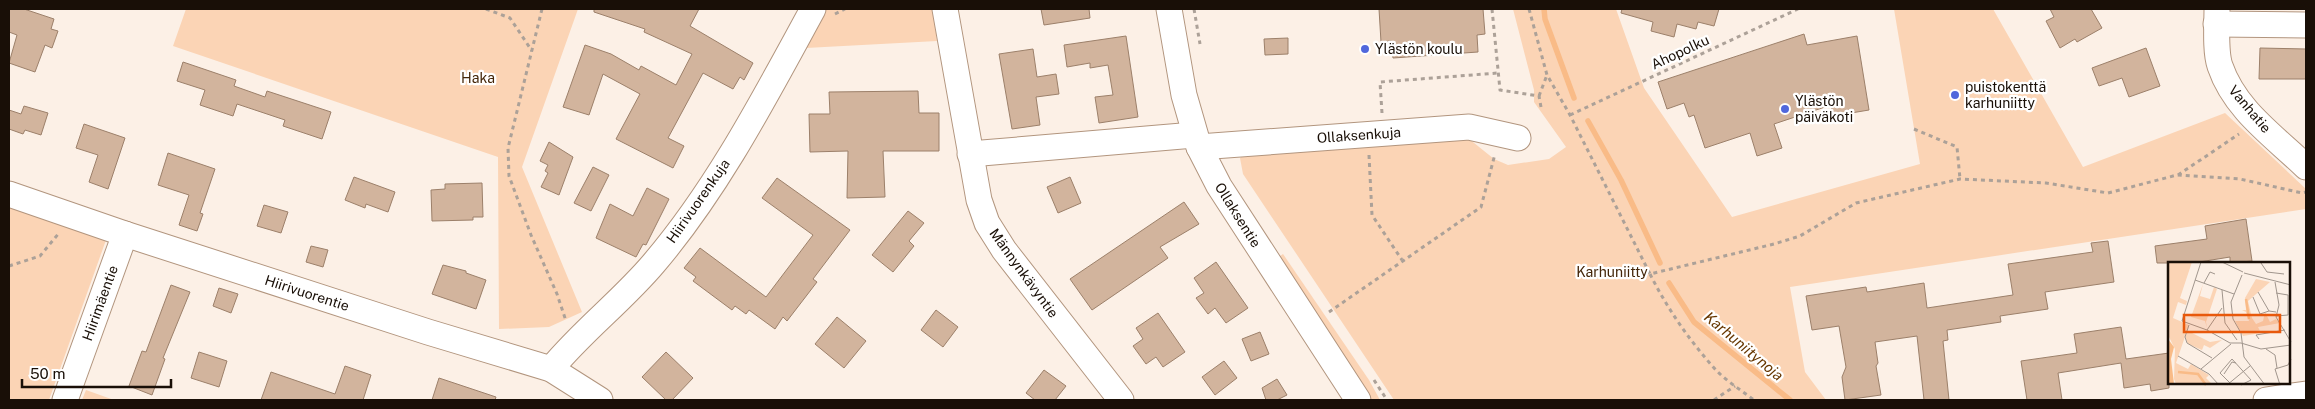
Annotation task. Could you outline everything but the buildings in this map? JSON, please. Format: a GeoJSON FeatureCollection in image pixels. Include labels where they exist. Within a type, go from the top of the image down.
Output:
{"type":"FeatureCollection","features":[{"type":"Feature","properties":{"kind":"street","name":"Hiirivuorenkuja"},"geometry":{"type":"LineString","coordinates":[[551,369],[572,343],[631,289],[655,262],[695,208],[749,128],[813,9]]}},
{"type":"Feature","properties":{"kind":"street","name":"Männynkävyntie"},"geometry":{"type":"LineString","coordinates":[[945,9],[979,200],[988,223],[1004,250],[1121,400]]}},
{"type":"Feature","properties":{"kind":"street","name":"Ollaksentie"},"geometry":{"type":"LineString","coordinates":[[1172,9],[1184,95],[1196,141],[1219,186],[1358,400]]}},
{"type":"Feature","properties":{"kind":"street"},"geometry":{"type":"LineString","coordinates":[[2217,17],[2306,25]]}},
{"type":"Feature","properties":{"kind":"street","name":"Vanhatie"},"geometry":{"type":"LineString","coordinates":[[2217,17],[2219,64],[2231,90],[2257,122],[2306,167]]}},
{"type":"Feature","properties":{"kind":"street","name":"Ollaksenkuja"},"geometry":{"type":"LineString","coordinates":[[970,154],[1196,141],[1375,127],[1469,127],[1509,136]]}},
{"type":"Feature","properties":{"kind":"street","name":"Hiirivuorentie"},"geometry":{"type":"LineString","coordinates":[[9,194],[70,216],[428,332],[551,369],[600,400]]}},
{"type":"Feature","properties":{"kind":"street","name":"Hiirimäentie"},"geometry":{"type":"LineString","coordinates":[[65,400],[125,234]]}},
{"type":"Feature","properties":{"kind":"street"},"geometry":{"type":"LineString","coordinates":[[2266,400],[2306,394]]}},
{"type":"Feature","properties":{"kind":"path"},"geometry":{"type":"LineString","coordinates":[[486,9],[510,18],[532,51]]}},
{"type":"Feature","properties":{"kind":"path"},"geometry":{"type":"LineString","coordinates":[[542,9],[508,148],[509,176],[531,235],[557,294],[572,343]]}},
{"type":"Feature","properties":{"kind":"path"},"geometry":{"type":"LineString","coordinates":[[1194,9],[1200,46]]}},
{"type":"Feature","properties":{"kind":"path"},"geometry":{"type":"LineString","coordinates":[[1492,9],[1500,90],[1539,96]]}},
{"type":"Feature","properties":{"kind":"path"},"geometry":{"type":"LineString","coordinates":[[1529,9],[1547,75],[1570,114],[1662,298],[1678,322],[1716,370],[1754,400]]}},
{"type":"Feature","properties":{"kind":"path","name":"Ahopolku"},"geometry":{"type":"LineString","coordinates":[[1570,114],[1798,9]]}},
{"type":"Feature","properties":{"kind":"path"},"geometry":{"type":"LineString","coordinates":[[1402,260],[1372,215],[1375,127],[1380,82],[1498,73]]}},
{"type":"Feature","properties":{"kind":"path"},"geometry":{"type":"LineString","coordinates":[[1542,107],[1539,96],[1547,75]]}},
{"type":"Feature","properties":{"kind":"path"},"geometry":{"type":"LineString","coordinates":[[2177,175],[2257,122]]}},
{"type":"Feature","properties":{"kind":"path"},"geometry":{"type":"LineString","coordinates":[[1914,129],[1957,147],[1960,179]]}},
{"type":"Feature","properties":{"kind":"path"},"geometry":{"type":"LineString","coordinates":[[1329,312],[1481,207],[1509,136]]}},
{"type":"Feature","properties":{"kind":"path"},"geometry":{"type":"LineString","coordinates":[[1650,274],[1774,244],[1800,236],[1856,203],[1960,179],[2046,183],[2108,193],[2177,175],[2240,179],[2302,193],[2306,192]]}},
{"type":"Feature","properties":{"kind":"path"},"geometry":{"type":"LineString","coordinates":[[9,266],[40,256],[70,216]]}},
{"type":"Feature","properties":{"kind":"path"},"geometry":{"type":"LineString","coordinates":[[1324,304],[1334,320]]}},
{"type":"Feature","properties":{"kind":"path"},"geometry":{"type":"LineString","coordinates":[[1372,376],[1388,400]]}},
{"type":"Feature","properties":{"kind":"path"},"geometry":{"type":"LineString","coordinates":[[1714,400],[1735,386]]}},
{"type":"Feature","properties":{"kind":"green space","name":"Haka"},"geometry":{"type":"Polygon","coordinates":[[[186,9],[578,9],[522,167],[582,312],[549,327],[499,329],[498,157],[173,46],[186,9]]]}},
{"type":"Feature","properties":{"kind":"green space"},"geometry":{"type":"Polygon","coordinates":[[[825,9],[933,9],[937,41],[806,48],[825,9]]]}},
{"type":"Feature","properties":{"kind":"green space","name":"Karhuniitty"},"geometry":{"type":"Polygon","coordinates":[[[1513,9],[1616,9],[1644,88],[1732,217],[1920,164],[1894,9],[1993,9],[2083,167],[2225,113],[2306,189],[2306,209],[1790,287],[1805,372],[1826,400],[1394,400],[1243,174],[1240,158],[1244,154],[1463,134],[1494,159],[1508,165],[1549,159],[1566,147],[1534,102],[1534,90],[1513,9]]]}},
{"type":"Feature","properties":{"kind":"green space"},"geometry":{"type":"Polygon","coordinates":[[[9,206],[106,240],[49,400],[9,400],[9,206]]]}},
{"type":"Feature","properties":{"kind":"green space"},"geometry":{"type":"Polygon","coordinates":[[[1283,254],[1369,380],[1380,400],[1369,400],[1276,259],[1283,254]]]}},
{"type":"Feature","properties":{"kind":"green space"},"geometry":{"type":"Polygon","coordinates":[[[86,390],[114,400],[82,400],[86,390]]]}},
{"type":"Feature","properties":{"kind":"waterway","name":"Karhuniitynoja"},"geometry":{"type":"LineString","coordinates":[[1544,9],[1545,19],[1574,98]]}},
{"type":"Feature","properties":{"kind":"waterway","name":"Karhuniitynoja"},"geometry":{"type":"LineString","coordinates":[[1588,121],[1621,180],[1660,263]]}},
{"type":"Feature","properties":{"kind":"waterway","name":"Karhuniitynoja"},"geometry":{"type":"LineString","coordinates":[[1669,283],[1694,322],[1790,400]]}},
{"type":"Feature","properties":{"kind":"place","name":"Ylästön koulu"},"geometry":{"type":"Point","coordinates":[1365,49]}},
{"type":"Feature","properties":{"kind":"place","name":"puistokenttä karhuniitty"},"geometry":{"type":"Point","coordinates":[1955,95]}},
{"type":"Feature","properties":{"kind":"place","name":"Ylästön päiväkoti"},"geometry":{"type":"Point","coordinates":[1785,109]}}]}
